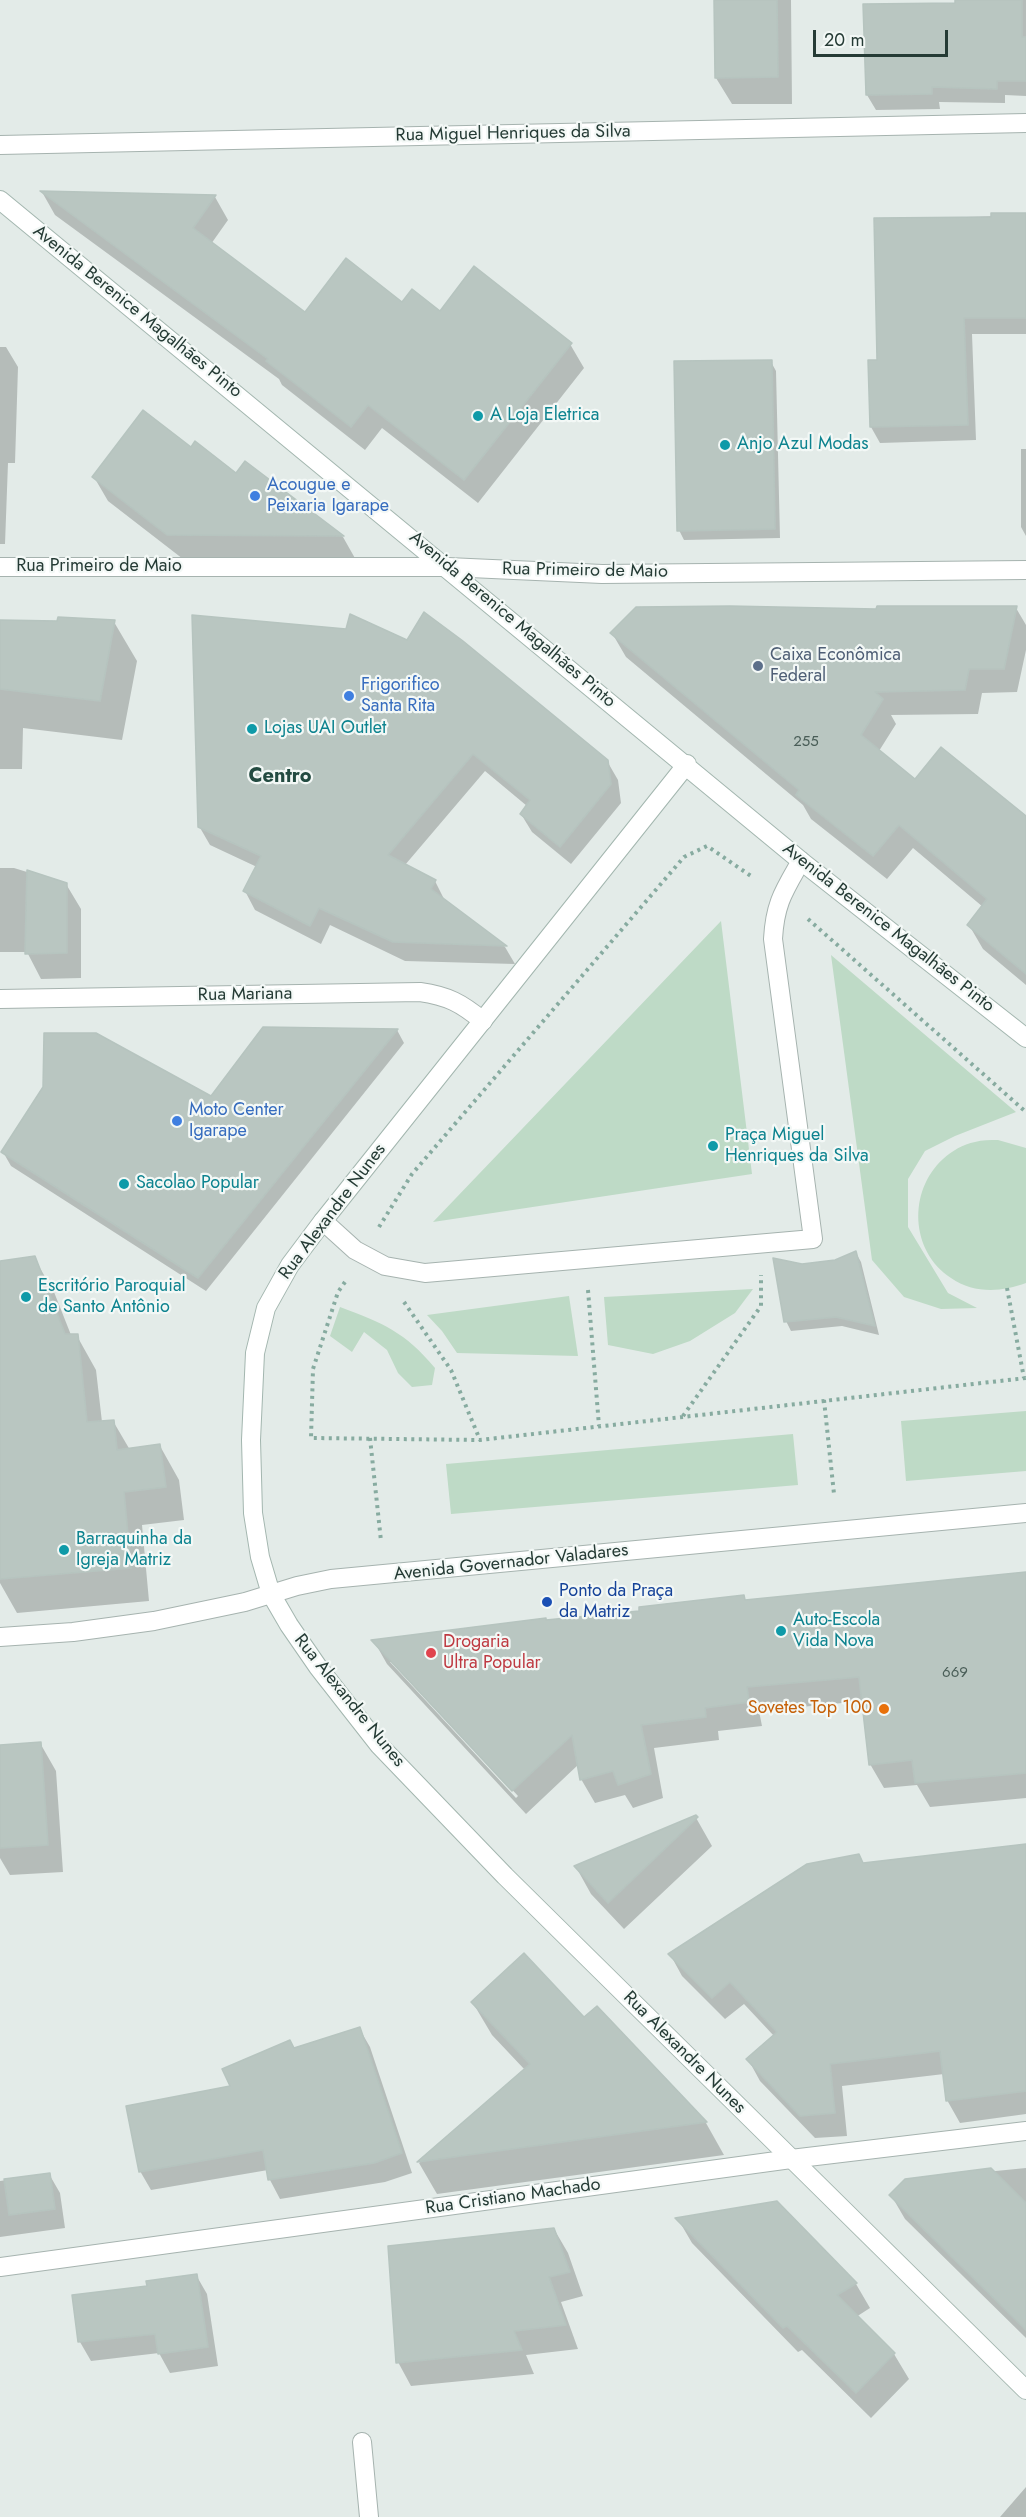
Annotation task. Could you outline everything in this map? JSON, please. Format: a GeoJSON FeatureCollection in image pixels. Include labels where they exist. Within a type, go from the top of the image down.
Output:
{"type":"FeatureCollection","features":[{"type":"Feature","properties":{"kind":"street","name":"Rua Miguel Henriques da Silva"},"geometry":{"type":"LineString","coordinates":[[0,145],[1026,123]]}},
{"type":"Feature","properties":{"kind":"street","name":"Avenida Berenice Magalhães Pinto"},"geometry":{"type":"LineString","coordinates":[[0,200],[687,764],[801,861],[1026,1038]]}},
{"type":"Feature","properties":{"kind":"street","name":"Rua Primeiro de Maio"},"geometry":{"type":"LineString","coordinates":[[0,567],[448,567],[602,574],[1026,570]]}},
{"type":"Feature","properties":{"kind":"street","name":"Rua Alexandre Nunes"},"geometry":{"type":"LineString","coordinates":[[687,764],[322,1221],[290,1265],[266,1308],[255,1353],[251,1440],[253,1513],[260,1557],[271,1594],[318,1667],[380,1744],[505,1876],[1026,2390]]}},
{"type":"Feature","properties":{"kind":"street"},"geometry":{"type":"LineString","coordinates":[[322,1221],[362,1253],[381,1264],[425,1273],[813,1239],[772,939],[775,914],[801,861]]}},
{"type":"Feature","properties":{"kind":"street","name":"Rua Mariana"},"geometry":{"type":"LineString","coordinates":[[0,999],[420,992],[444,995],[463,1005],[483,1020]]}},
{"type":"Feature","properties":{"kind":"street","name":"Avenida Governador Valadares"},"geometry":{"type":"LineString","coordinates":[[0,1637],[73,1632],[154,1621],[245,1602],[297,1586],[331,1580],[1026,1513]]}},
{"type":"Feature","properties":{"kind":"street","name":"Rua Cristiano Machado"},"geometry":{"type":"LineString","coordinates":[[0,2267],[791,2159],[1026,2131]]}},
{"type":"Feature","properties":{"kind":"street"},"geometry":{"type":"LineString","coordinates":[[362,2442],[369,2517]]}},
{"type":"Feature","properties":{"kind":"path"},"geometry":{"type":"LineString","coordinates":[[1007,1288],[1025,1378],[480,1440],[310,1438],[313,1369],[339,1292],[412,1174],[684,857],[707,846],[782,896],[1026,1112]]}},
{"type":"Feature","properties":{"kind":"path"},"geometry":{"type":"LineString","coordinates":[[682,1417],[761,1306],[760,1272],[755,1244]]}},
{"type":"Feature","properties":{"kind":"path"},"geometry":{"type":"LineString","coordinates":[[585,1259],[599,1426]]}},
{"type":"Feature","properties":{"kind":"path"},"geometry":{"type":"LineString","coordinates":[[381,1264],[407,1307],[451,1370],[480,1440]]}},
{"type":"Feature","properties":{"kind":"path"},"geometry":{"type":"LineString","coordinates":[[824,1400],[834,1494]]}},
{"type":"Feature","properties":{"kind":"path"},"geometry":{"type":"LineString","coordinates":[[370,1438],[381,1542]]}},
{"type":"Feature","properties":{"kind":"green space"},"geometry":{"type":"Polygon","coordinates":[[[721,921],[752,1174],[433,1222],[721,921]]]}},
{"type":"Feature","properties":{"kind":"green space"},"geometry":{"type":"Polygon","coordinates":[[[831,955],[1016,1112],[955,1136],[925,1151],[908,1179],[908,1227],[948,1293],[977,1308],[941,1309],[904,1297],[872,1260],[831,955]]]}},
{"type":"Feature","properties":{"kind":"green space"},"geometry":{"type":"Polygon","coordinates":[[[998,1140],[1026,1148],[1026,1283],[998,1290],[988,1290],[960,1283],[937,1266],[921,1237],[918,1220],[919,1204],[932,1172],[946,1156],[971,1143],[998,1140]]]}},
{"type":"Feature","properties":{"kind":"green space"},"geometry":{"type":"Polygon","coordinates":[[[753,1289],[735,1313],[690,1341],[653,1354],[608,1345],[604,1297],[753,1289]]]}},
{"type":"Feature","properties":{"kind":"green space"},"geometry":{"type":"Polygon","coordinates":[[[569,1296],[578,1356],[457,1353],[442,1331],[427,1315],[569,1296]]]}},
{"type":"Feature","properties":{"kind":"green space"},"geometry":{"type":"Polygon","coordinates":[[[340,1307],[381,1324],[414,1346],[435,1368],[432,1385],[412,1387],[398,1373],[387,1350],[364,1332],[352,1352],[330,1336],[340,1307]]]}},
{"type":"Feature","properties":{"kind":"green space"},"geometry":{"type":"Polygon","coordinates":[[[1026,1411],[1026,1471],[906,1481],[901,1421],[1026,1411]]]}},
{"type":"Feature","properties":{"kind":"green space"},"geometry":{"type":"Polygon","coordinates":[[[793,1434],[798,1485],[451,1514],[446,1464],[793,1434]]]}},
{"type":"Feature","properties":{"kind":"building"},"geometry":{"type":"Polygon","coordinates":[[[714,0],[777,0],[778,77],[715,78],[714,0]]]}},
{"type":"Feature","properties":{"kind":"building"},"geometry":{"type":"Polygon","coordinates":[[[955,0],[1022,0],[1022,37],[1026,37],[1026,81],[997,81],[997,89],[932,87],[932,94],[866,95],[863,4],[955,3],[955,0]]]}},
{"type":"Feature","properties":{"kind":"building"},"geometry":{"type":"Polygon","coordinates":[[[40,191],[216,195],[193,228],[305,312],[346,258],[402,302],[412,289],[440,311],[474,266],[572,343],[464,480],[368,405],[351,427],[266,361],[268,359],[40,191]]]}},
{"type":"Feature","properties":{"kind":"building"},"geometry":{"type":"Polygon","coordinates":[[[991,213],[1026,213],[1026,318],[964,318],[968,425],[870,427],[868,360],[877,360],[874,218],[991,217],[991,213]]]}},
{"type":"Feature","properties":{"kind":"building","name":"Anjo Azul Modas"},"geometry":{"type":"Polygon","coordinates":[[[772,360],[775,529],[677,531],[674,361],[772,360]]]}},
{"type":"Feature","properties":{"kind":"building"},"geometry":{"type":"Polygon","coordinates":[[[143,410],[191,447],[195,441],[236,473],[245,461],[344,536],[167,535],[92,477],[143,410]]]}},
{"type":"Feature","properties":{"kind":"building"},"geometry":{"type":"Polygon","coordinates":[[[877,606],[1017,606],[1004,669],[969,669],[965,690],[875,692],[883,699],[861,735],[915,779],[941,747],[1026,816],[1026,974],[967,925],[987,899],[899,825],[873,856],[796,795],[799,790],[610,633],[636,607],[876,609],[877,606]]]}},
{"type":"Feature","properties":{"kind":"building"},"geometry":{"type":"Polygon","coordinates":[[[424,612],[463,641],[608,760],[611,784],[560,847],[520,814],[530,800],[473,754],[388,855],[436,880],[431,889],[507,946],[393,942],[319,908],[310,926],[243,891],[261,856],[198,827],[192,615],[346,629],[350,614],[407,640],[424,612]]]}},
{"type":"Feature","properties":{"kind":"building"},"geometry":{"type":"Polygon","coordinates":[[[58,617],[115,620],[100,701],[0,689],[0,620],[57,621],[58,617]]]}},
{"type":"Feature","properties":{"kind":"building"},"geometry":{"type":"Polygon","coordinates":[[[27,870],[67,883],[67,953],[25,954],[27,870]]]}},
{"type":"Feature","properties":{"kind":"building"},"geometry":{"type":"Polygon","coordinates":[[[263,1027],[398,1029],[198,1278],[1,1152],[43,1087],[44,1033],[96,1033],[211,1096],[263,1027]]]}},
{"type":"Feature","properties":{"kind":"building"},"geometry":{"type":"Polygon","coordinates":[[[856,1251],[875,1326],[836,1317],[784,1322],[773,1258],[802,1264],[835,1260],[856,1251]]]}},
{"type":"Feature","properties":{"kind":"building"},"geometry":{"type":"Polygon","coordinates":[[[35,1256],[65,1334],[78,1334],[87,1422],[114,1420],[117,1450],[160,1444],[166,1487],[124,1492],[131,1568],[0,1579],[0,1261],[35,1256]]]}},
{"type":"Feature","properties":{"kind":"building"},"geometry":{"type":"Polygon","coordinates":[[[1026,1572],[1026,1773],[915,1783],[912,1760],[869,1765],[859,1677],[747,1687],[749,1702],[705,1708],[706,1717],[641,1725],[651,1774],[618,1785],[613,1771],[580,1780],[572,1735],[512,1791],[371,1640],[546,1618],[546,1620],[639,1611],[639,1607],[744,1595],[745,1600],[1026,1572]]]}},
{"type":"Feature","properties":{"kind":"building"},"geometry":{"type":"Polygon","coordinates":[[[41,1742],[48,1845],[0,1848],[0,1745],[41,1742]]]}},
{"type":"Feature","properties":{"kind":"building"},"geometry":{"type":"Polygon","coordinates":[[[696,1815],[698,1817],[608,1903],[574,1866],[696,1815]]]}},
{"type":"Feature","properties":{"kind":"building"},"geometry":{"type":"Polygon","coordinates":[[[1026,1844],[1026,2091],[946,2101],[940,2051],[830,2064],[835,2113],[800,2116],[746,2059],[777,2032],[730,1982],[712,1998],[668,1954],[807,1864],[859,1854],[863,1863],[1026,1844]]]}},
{"type":"Feature","properties":{"kind":"building"},"geometry":{"type":"Polygon","coordinates":[[[524,1953],[584,2017],[597,2006],[707,2122],[417,2162],[530,2064],[471,2002],[524,1953]]]}},
{"type":"Feature","properties":{"kind":"building"},"geometry":{"type":"Polygon","coordinates":[[[360,2027],[402,2153],[374,2163],[268,2180],[263,2150],[139,2172],[126,2106],[230,2086],[222,2069],[290,2040],[294,2048],[360,2027]]]}},
{"type":"Feature","properties":{"kind":"building"},"geometry":{"type":"Polygon","coordinates":[[[991,2168],[1026,2203],[1026,2330],[889,2195],[905,2179],[991,2168]]]}},
{"type":"Feature","properties":{"kind":"building"},"geometry":{"type":"Polygon","coordinates":[[[50,2173],[55,2209],[9,2215],[4,2179],[50,2173]]]}},
{"type":"Feature","properties":{"kind":"building"},"geometry":{"type":"Polygon","coordinates":[[[777,2201],[857,2283],[837,2295],[895,2353],[856,2393],[787,2326],[783,2328],[675,2218],[777,2201]]]}},
{"type":"Feature","properties":{"kind":"building"},"geometry":{"type":"Polygon","coordinates":[[[554,2228],[570,2272],[549,2277],[566,2325],[514,2331],[522,2350],[396,2363],[388,2246],[554,2228]]]}},
{"type":"Feature","properties":{"kind":"building"},"geometry":{"type":"Polygon","coordinates":[[[197,2274],[208,2347],[158,2354],[155,2334],[78,2342],[72,2295],[147,2286],[146,2281],[197,2274]]]}},
{"type":"Feature","properties":{"kind":"place","name":"A Loja Eletrica"},"geometry":{"type":"Point","coordinates":[478,416]}},
{"type":"Feature","properties":{"kind":"place","name":"Anjo Azul Modas"},"geometry":{"type":"Point","coordinates":[725,445]}},
{"type":"Feature","properties":{"kind":"place","name":"Acougue e Peixaria Igarape"},"geometry":{"type":"Point","coordinates":[255,496]}},
{"type":"Feature","properties":{"kind":"place","name":"Caixa Econômica Federal"},"geometry":{"type":"Point","coordinates":[758,666]}},
{"type":"Feature","properties":{"kind":"place","name":"Frigorifico Santa Rita"},"geometry":{"type":"Point","coordinates":[349,696]}},
{"type":"Feature","properties":{"kind":"place","name":"Lojas UAI Outlet"},"geometry":{"type":"Point","coordinates":[252,729]}},
{"type":"Feature","properties":{"kind":"place","name":"Moto Center Igarape"},"geometry":{"type":"Point","coordinates":[177,1121]}},
{"type":"Feature","properties":{"kind":"place","name":"Praça Miguel Henriques da Silva"},"geometry":{"type":"Point","coordinates":[713,1146]}},
{"type":"Feature","properties":{"kind":"place","name":"Sacolao Popular"},"geometry":{"type":"Point","coordinates":[124,1184]}},
{"type":"Feature","properties":{"kind":"place","name":"Escritório Paroquial de Santo Antônio"},"geometry":{"type":"Point","coordinates":[26,1297]}},
{"type":"Feature","properties":{"kind":"place","name":"Barraquinha da Igreja Matriz"},"geometry":{"type":"Point","coordinates":[64,1550]}},
{"type":"Feature","properties":{"kind":"place","name":"Ponto da Praça da Matriz"},"geometry":{"type":"Point","coordinates":[547,1602]}},
{"type":"Feature","properties":{"kind":"place","name":"Auto-Escola Vida Nova"},"geometry":{"type":"Point","coordinates":[781,1631]}},
{"type":"Feature","properties":{"kind":"place","name":"Drogaria Ultra Popular"},"geometry":{"type":"Point","coordinates":[431,1653]}},
{"type":"Feature","properties":{"kind":"place","name":"Sovetes Top 100"},"geometry":{"type":"Point","coordinates":[884,1709]}},
{"type":"Feature","properties":{"kind":"district","name":"Centro"},"geometry":{"type":"Point","coordinates":[280,777]}}]}
